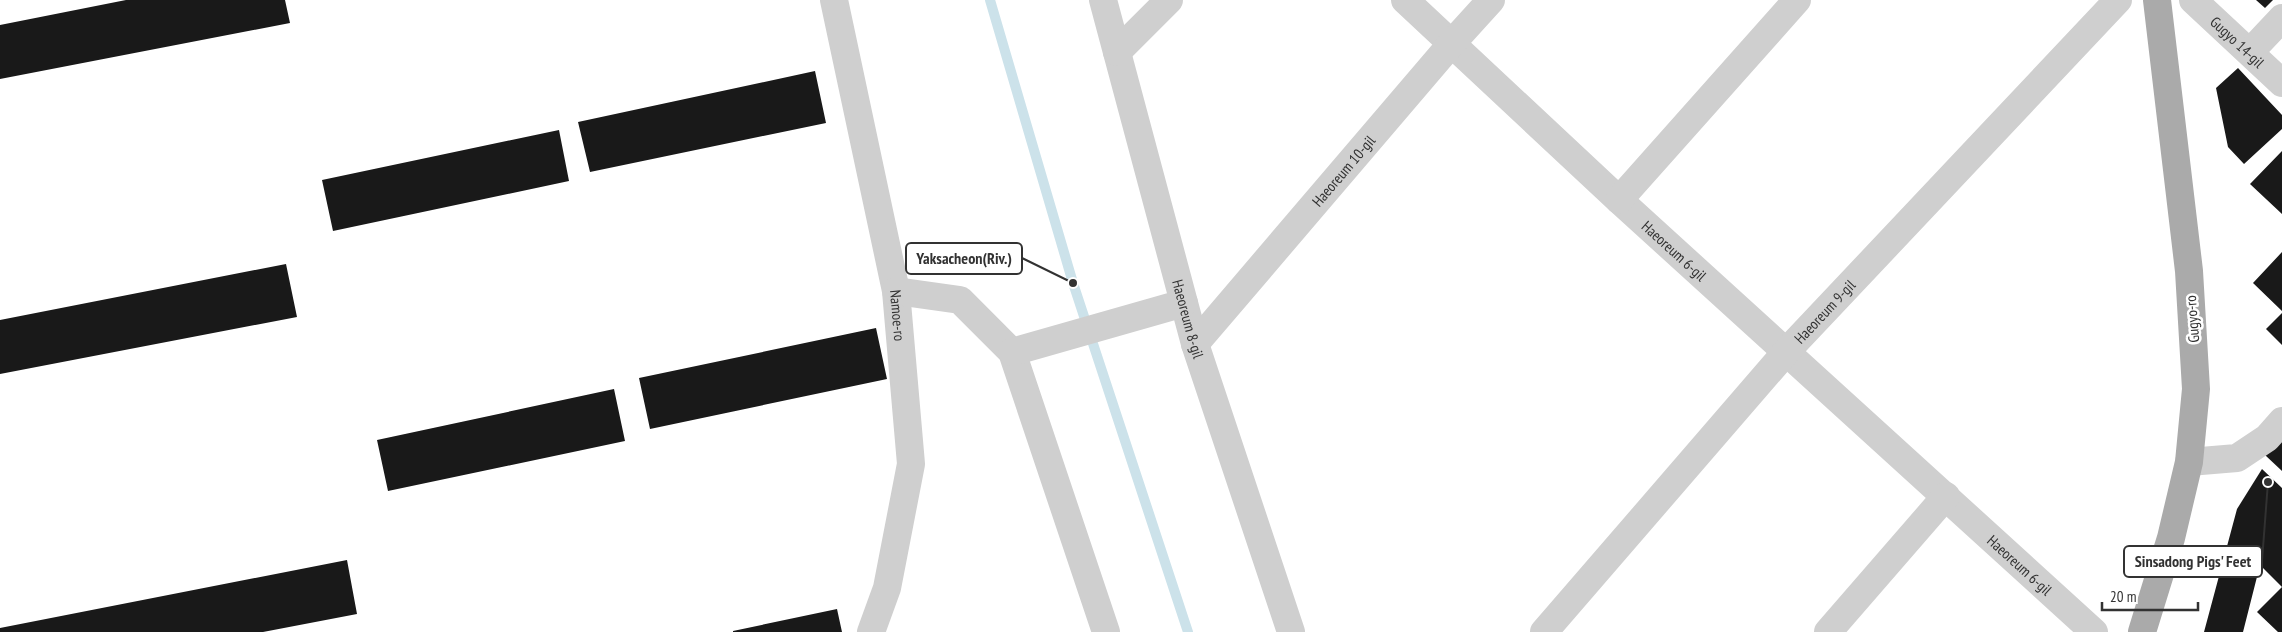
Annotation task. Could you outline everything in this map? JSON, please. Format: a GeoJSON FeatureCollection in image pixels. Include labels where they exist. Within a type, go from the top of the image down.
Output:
{"type":"FeatureCollection","features":[{"type":"Feature","properties":{"kind":"main road","name":"Gugyo-ro"},"geometry":{"type":"LineString","coordinates":[[2142,632],[2171,538],[2189,462],[2196,389],[2189,271],[2157,0]]}},
{"type":"Feature","properties":{"kind":"street","name":"Namoe-ro"},"geometry":{"type":"LineString","coordinates":[[834,0],[896,291],[911,464],[887,588],[871,632]]}},
{"type":"Feature","properties":{"kind":"street","name":"Haeoreum 8-gil"},"geometry":{"type":"LineString","coordinates":[[1103,0],[1195,344],[1291,632]]}},
{"type":"Feature","properties":{"kind":"street"},"geometry":{"type":"LineString","coordinates":[[1117,52],[1169,0]]}},
{"type":"Feature","properties":{"kind":"street","name":"Haeoreum 6-gil"},"geometry":{"type":"LineString","coordinates":[[1405,0],[1619,200],[2094,632]]}},
{"type":"Feature","properties":{"kind":"street","name":"Haeoreum 10-gil"},"geometry":{"type":"LineString","coordinates":[[1195,344],[1452,42],[1491,0]]}},
{"type":"Feature","properties":{"kind":"street"},"geometry":{"type":"LineString","coordinates":[[1619,200],[1797,0]]}},
{"type":"Feature","properties":{"kind":"street","name":"Haeoreum 9-gil"},"geometry":{"type":"LineString","coordinates":[[1544,632],[1786,352],[2118,0]]}},
{"type":"Feature","properties":{"kind":"street","name":"Gugyo 14-gil"},"geometry":{"type":"LineString","coordinates":[[2193,0],[2282,83]]}},
{"type":"Feature","properties":{"kind":"street"},"geometry":{"type":"LineString","coordinates":[[2250,52],[2282,18]]}},
{"type":"Feature","properties":{"kind":"street"},"geometry":{"type":"LineString","coordinates":[[896,291],[960,300],[1012,352],[1106,632]]}},
{"type":"Feature","properties":{"kind":"street"},"geometry":{"type":"LineString","coordinates":[[1012,352],[1184,303]]}},
{"type":"Feature","properties":{"kind":"street"},"geometry":{"type":"LineString","coordinates":[[2189,462],[2238,458],[2267,438],[2282,421]]}},
{"type":"Feature","properties":{"kind":"street"},"geometry":{"type":"LineString","coordinates":[[1828,632],[1946,496]]}},
{"type":"Feature","properties":{"kind":"building"},"geometry":{"type":"Polygon","coordinates":[[[126,0],[285,0],[290,23],[0,79],[0,25],[126,0]]]}},
{"type":"Feature","properties":{"kind":"building"},"geometry":{"type":"Polygon","coordinates":[[[2256,0],[2273,0],[2265,8],[2256,0]]]}},
{"type":"Feature","properties":{"kind":"building"},"geometry":{"type":"Polygon","coordinates":[[[2238,68],[2282,115],[2282,129],[2244,164],[2228,147],[2216,88],[2238,68]]]}},
{"type":"Feature","properties":{"kind":"building"},"geometry":{"type":"Polygon","coordinates":[[[815,71],[826,123],[590,172],[578,122],[815,71]]]}},
{"type":"Feature","properties":{"kind":"building"},"geometry":{"type":"Polygon","coordinates":[[[559,130],[569,181],[333,231],[322,180],[559,130]]]}},
{"type":"Feature","properties":{"kind":"building"},"geometry":{"type":"Polygon","coordinates":[[[2282,151],[2282,214],[2250,184],[2282,151]]]}},
{"type":"Feature","properties":{"kind":"building"},"geometry":{"type":"Polygon","coordinates":[[[2282,252],[2282,311],[2253,283],[2282,252]]]}},
{"type":"Feature","properties":{"kind":"building"},"geometry":{"type":"Polygon","coordinates":[[[286,264],[297,317],[0,374],[0,320],[286,264]]]}},
{"type":"Feature","properties":{"kind":"building"},"geometry":{"type":"Polygon","coordinates":[[[2282,313],[2282,345],[2266,329],[2282,313]]]}},
{"type":"Feature","properties":{"kind":"building"},"geometry":{"type":"Polygon","coordinates":[[[876,328],[887,379],[650,429],[639,378],[876,328]]]}},
{"type":"Feature","properties":{"kind":"building"},"geometry":{"type":"Polygon","coordinates":[[[614,389],[625,441],[388,491],[377,440],[614,389]]]}},
{"type":"Feature","properties":{"kind":"building"},"geometry":{"type":"Polygon","coordinates":[[[2282,438],[2282,471],[2265,455],[2282,438]]]}},
{"type":"Feature","properties":{"kind":"building"},"geometry":{"type":"Polygon","coordinates":[[[2262,469],[2282,488],[2282,587],[2260,565],[2243,632],[2204,632],[2237,509],[2262,469]]]}},
{"type":"Feature","properties":{"kind":"building"},"geometry":{"type":"Polygon","coordinates":[[[347,560],[357,614],[263,632],[0,632],[0,628],[347,560]]]}},
{"type":"Feature","properties":{"kind":"building"},"geometry":{"type":"Polygon","coordinates":[[[2282,587],[2282,632],[2278,632],[2257,612],[2282,587]]]}},
{"type":"Feature","properties":{"kind":"building"},"geometry":{"type":"Polygon","coordinates":[[[837,609],[842,632],[733,632],[733,631],[837,609]]]}},
{"type":"Feature","properties":{"kind":"waterway"},"geometry":{"type":"LineString","coordinates":[[990,0],[1073,283],[1188,632]]}},
{"type":"Feature","properties":{"kind":"place","name":"Yaksacheon(Riv.)"},"geometry":{"type":"Point","coordinates":[1073,283]}},
{"type":"Feature","properties":{"kind":"place","name":"Sinsadong Pigs' Feet"},"geometry":{"type":"Point","coordinates":[2268,482]}}]}
